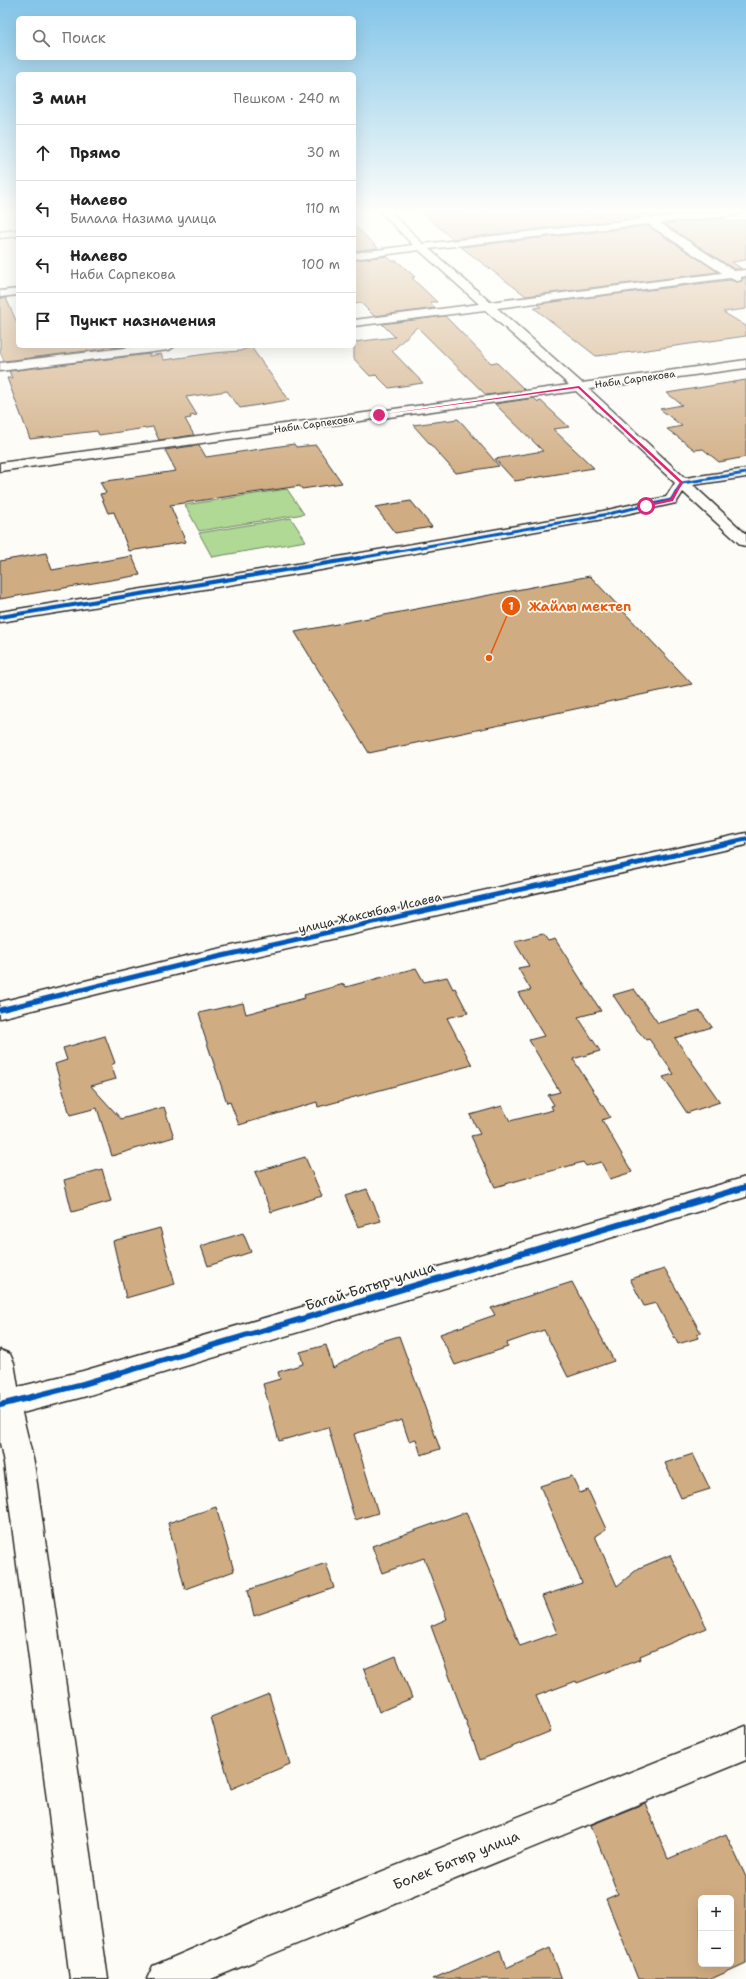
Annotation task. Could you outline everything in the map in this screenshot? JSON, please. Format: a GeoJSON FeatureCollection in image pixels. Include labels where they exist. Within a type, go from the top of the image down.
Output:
{"type":"FeatureCollection","features":[{"type":"Feature","properties":{"kind":"street"},"geometry":{"type":"LineString","coordinates":[[356,323],[485,304]]}},
{"type":"Feature","properties":{"kind":"street"},"geometry":{"type":"LineString","coordinates":[[487,304],[746,542]]}},
{"type":"Feature","properties":{"kind":"street"},"geometry":{"type":"LineString","coordinates":[[0,367],[153,348]]}},
{"type":"Feature","properties":{"kind":"street","name":"Наби Сарпекова"},"geometry":{"type":"LineString","coordinates":[[0,467],[746,364]]}},
{"type":"Feature","properties":{"kind":"street"},"geometry":{"type":"LineString","coordinates":[[682,483],[746,473]]}},
{"type":"Feature","properties":{"kind":"street"},"geometry":{"type":"LineString","coordinates":[[0,617],[315,566],[610,514],[672,500],[682,483]]}},
{"type":"Feature","properties":{"kind":"street","name":"улица Жаксыбая Исаева"},"geometry":{"type":"LineString","coordinates":[[0,1010],[194,963],[746,839]]}},
{"type":"Feature","properties":{"kind":"street","name":"Багай Батыр улица"},"geometry":{"type":"LineString","coordinates":[[3,1405],[90,1382],[746,1187]]}},
{"type":"Feature","properties":{"kind":"street"},"geometry":{"type":"LineString","coordinates":[[0,1364],[3,1405],[18,1463],[89,1979]]}},
{"type":"Feature","properties":{"kind":"street","name":"Болек Батыр улица"},"geometry":{"type":"LineString","coordinates":[[166,1979],[261,1939],[746,1743]]}},
{"type":"Feature","properties":{"kind":"green space"},"geometry":{"type":"Polygon","coordinates":[[[287,489],[304,514],[199,531],[185,505],[287,489]]]}},
{"type":"Feature","properties":{"kind":"green space"},"geometry":{"type":"Polygon","coordinates":[[[291,518],[306,541],[212,557],[199,533],[291,518]]]}},
{"type":"Feature","properties":{"kind":"building"},"geometry":{"type":"Polygon","coordinates":[[[0,304],[9,304],[16,320],[16,348],[111,348],[4,361],[0,352],[0,304]]]}},
{"type":"Feature","properties":{"kind":"building"},"geometry":{"type":"Polygon","coordinates":[[[362,304],[432,304],[436,308],[374,316],[362,304]]]}},
{"type":"Feature","properties":{"kind":"building"},"geometry":{"type":"Polygon","coordinates":[[[537,304],[746,304],[746,309],[723,312],[746,326],[746,336],[596,356],[534,308],[541,307],[537,304]]]}},
{"type":"Feature","properties":{"kind":"building"},"geometry":{"type":"Polygon","coordinates":[[[445,316],[491,363],[496,362],[525,390],[486,395],[417,327],[392,351],[423,383],[389,388],[376,375],[370,376],[354,359],[354,348],[356,348],[356,342],[395,337],[382,324],[445,316]]]}},
{"type":"Feature","properties":{"kind":"building"},"geometry":{"type":"Polygon","coordinates":[[[252,348],[289,400],[240,408],[227,391],[186,397],[197,415],[190,416],[191,418],[185,419],[194,435],[159,440],[153,427],[99,435],[97,431],[30,439],[7,378],[12,378],[9,371],[149,354],[149,356],[161,354],[164,360],[240,351],[252,348]]]}},
{"type":"Feature","properties":{"kind":"building"},"geometry":{"type":"Polygon","coordinates":[[[746,380],[746,457],[719,462],[703,449],[695,450],[667,429],[682,426],[660,409],[682,405],[667,393],[746,380]]]}},
{"type":"Feature","properties":{"kind":"building"},"geometry":{"type":"Polygon","coordinates":[[[534,398],[538,402],[541,401],[569,427],[553,429],[594,468],[515,481],[495,459],[543,451],[495,404],[534,398]]]}},
{"type":"Feature","properties":{"kind":"building"},"geometry":{"type":"Polygon","coordinates":[[[458,419],[499,466],[456,473],[413,425],[458,419]]]}},
{"type":"Feature","properties":{"kind":"building"},"geometry":{"type":"Polygon","coordinates":[[[294,444],[296,447],[316,445],[342,483],[302,489],[300,486],[170,505],[186,542],[129,551],[114,512],[108,513],[100,494],[106,493],[100,482],[176,471],[165,450],[199,445],[206,457],[294,444]]]}},
{"type":"Feature","properties":{"kind":"building"},"geometry":{"type":"Polygon","coordinates":[[[411,501],[432,527],[395,533],[375,507],[411,501]]]}},
{"type":"Feature","properties":{"kind":"building"},"geometry":{"type":"Polygon","coordinates":[[[46,553],[52,570],[132,556],[140,575],[0,599],[0,561],[46,553]]]}},
{"type":"Feature","properties":{"kind":"building"},"geometry":{"type":"Polygon","coordinates":[[[590,576],[692,684],[369,753],[295,632],[590,576]]]}},
{"type":"Feature","properties":{"kind":"building"},"geometry":{"type":"Polygon","coordinates":[[[543,934],[548,941],[555,939],[601,1011],[578,1017],[600,1051],[573,1059],[610,1117],[602,1120],[632,1172],[610,1179],[601,1162],[586,1166],[583,1162],[495,1187],[471,1136],[480,1134],[470,1115],[502,1106],[510,1121],[553,1110],[551,1106],[554,1105],[548,1095],[560,1092],[529,1040],[544,1036],[518,993],[531,990],[518,968],[529,966],[514,941],[543,934]]]}},
{"type":"Feature","properties":{"kind":"building"},"geometry":{"type":"Polygon","coordinates":[[[416,968],[424,982],[447,977],[453,989],[455,988],[468,1013],[447,1018],[472,1065],[318,1107],[317,1102],[239,1125],[230,1102],[227,1103],[201,1025],[202,1023],[199,1013],[243,1003],[246,1014],[305,998],[304,995],[344,984],[346,987],[416,968]]]}},
{"type":"Feature","properties":{"kind":"building"},"geometry":{"type":"Polygon","coordinates":[[[634,989],[658,1023],[700,1011],[712,1027],[675,1038],[720,1102],[687,1113],[663,1077],[674,1074],[649,1039],[646,1040],[633,1025],[613,995],[634,989]]]}},
{"type":"Feature","properties":{"kind":"building"},"geometry":{"type":"Polygon","coordinates":[[[105,1036],[115,1063],[111,1065],[116,1079],[91,1086],[121,1119],[164,1107],[174,1137],[112,1156],[97,1108],[70,1115],[55,1064],[67,1060],[63,1048],[105,1036]]]}},
{"type":"Feature","properties":{"kind":"building"},"geometry":{"type":"Polygon","coordinates":[[[305,1157],[322,1196],[271,1212],[255,1172],[305,1157]]]}},
{"type":"Feature","properties":{"kind":"building"},"geometry":{"type":"Polygon","coordinates":[[[102,1169],[111,1201],[72,1212],[64,1180],[102,1169]]]}},
{"type":"Feature","properties":{"kind":"building"},"geometry":{"type":"Polygon","coordinates":[[[367,1189],[381,1221],[358,1227],[345,1196],[367,1189]]]}},
{"type":"Feature","properties":{"kind":"building"},"geometry":{"type":"Polygon","coordinates":[[[160,1228],[175,1284],[126,1298],[113,1241],[160,1228]]]}},
{"type":"Feature","properties":{"kind":"building"},"geometry":{"type":"Polygon","coordinates":[[[243,1233],[251,1252],[208,1266],[201,1246],[243,1233]]]}},
{"type":"Feature","properties":{"kind":"building"},"geometry":{"type":"Polygon","coordinates":[[[665,1269],[701,1333],[697,1335],[698,1338],[678,1344],[656,1303],[644,1306],[630,1279],[665,1269]]]}},
{"type":"Feature","properties":{"kind":"building"},"geometry":{"type":"Polygon","coordinates":[[[572,1282],[614,1361],[568,1377],[544,1330],[507,1343],[508,1347],[455,1365],[440,1334],[495,1315],[491,1308],[572,1282]]]}},
{"type":"Feature","properties":{"kind":"building"},"geometry":{"type":"Polygon","coordinates":[[[399,1336],[440,1449],[421,1455],[416,1439],[409,1441],[402,1420],[354,1434],[378,1513],[355,1520],[328,1427],[279,1441],[263,1384],[280,1379],[278,1372],[303,1364],[300,1352],[326,1345],[333,1368],[379,1342],[399,1336]]]}},
{"type":"Feature","properties":{"kind":"building"},"geometry":{"type":"Polygon","coordinates":[[[693,1454],[710,1489],[681,1498],[665,1463],[693,1454]]]}},
{"type":"Feature","properties":{"kind":"building"},"geometry":{"type":"Polygon","coordinates":[[[572,1476],[580,1493],[588,1490],[606,1529],[595,1536],[617,1586],[639,1568],[670,1555],[707,1628],[640,1656],[641,1659],[577,1683],[576,1681],[536,1696],[551,1731],[480,1760],[431,1626],[447,1619],[424,1558],[382,1573],[372,1546],[466,1512],[520,1646],[557,1633],[542,1596],[582,1583],[540,1486],[572,1476]]]}},
{"type":"Feature","properties":{"kind":"building"},"geometry":{"type":"Polygon","coordinates":[[[216,1507],[234,1571],[185,1589],[168,1523],[216,1507]]]}},
{"type":"Feature","properties":{"kind":"building"},"geometry":{"type":"Polygon","coordinates":[[[326,1563],[334,1588],[254,1616],[248,1590],[326,1563]]]}},
{"type":"Feature","properties":{"kind":"building"},"geometry":{"type":"Polygon","coordinates":[[[396,1656],[412,1698],[379,1712],[364,1669],[396,1656]]]}},
{"type":"Feature","properties":{"kind":"building"},"geometry":{"type":"Polygon","coordinates":[[[269,1694],[290,1764],[231,1789],[211,1717],[269,1694]]]}},
{"type":"Feature","properties":{"kind":"building"},"geometry":{"type":"Polygon","coordinates":[[[645,1803],[668,1859],[726,1834],[746,1877],[746,1963],[711,1979],[638,1979],[606,1899],[618,1894],[591,1825],[645,1803]]]}},
{"type":"Feature","properties":{"kind":"building"},"geometry":{"type":"Polygon","coordinates":[[[550,1948],[562,1979],[432,1979],[500,1950],[506,1968],[550,1948]]]}},
{"type":"Feature","properties":{"kind":"cycle path"},"geometry":{"type":"LineString","coordinates":[[0,617],[315,566],[603,515],[671,500],[682,483],[746,473]]}},
{"type":"Feature","properties":{"kind":"cycle path"},"geometry":{"type":"LineString","coordinates":[[0,1010],[186,964],[746,839]]}},
{"type":"Feature","properties":{"kind":"cycle path"},"geometry":{"type":"LineString","coordinates":[[0,1405],[83,1384],[746,1187]]}},
{"type":"Feature","properties":{"kind":"place","name":"Жайлы мектеп"},"geometry":{"type":"Point","coordinates":[489,658]}},
{"type":"Feature","properties":{"kind":"route"},"geometry":{"type":"LineString","coordinates":[[379,415],[579,387],[682,483],[672,500],[646,506]]}}]}
